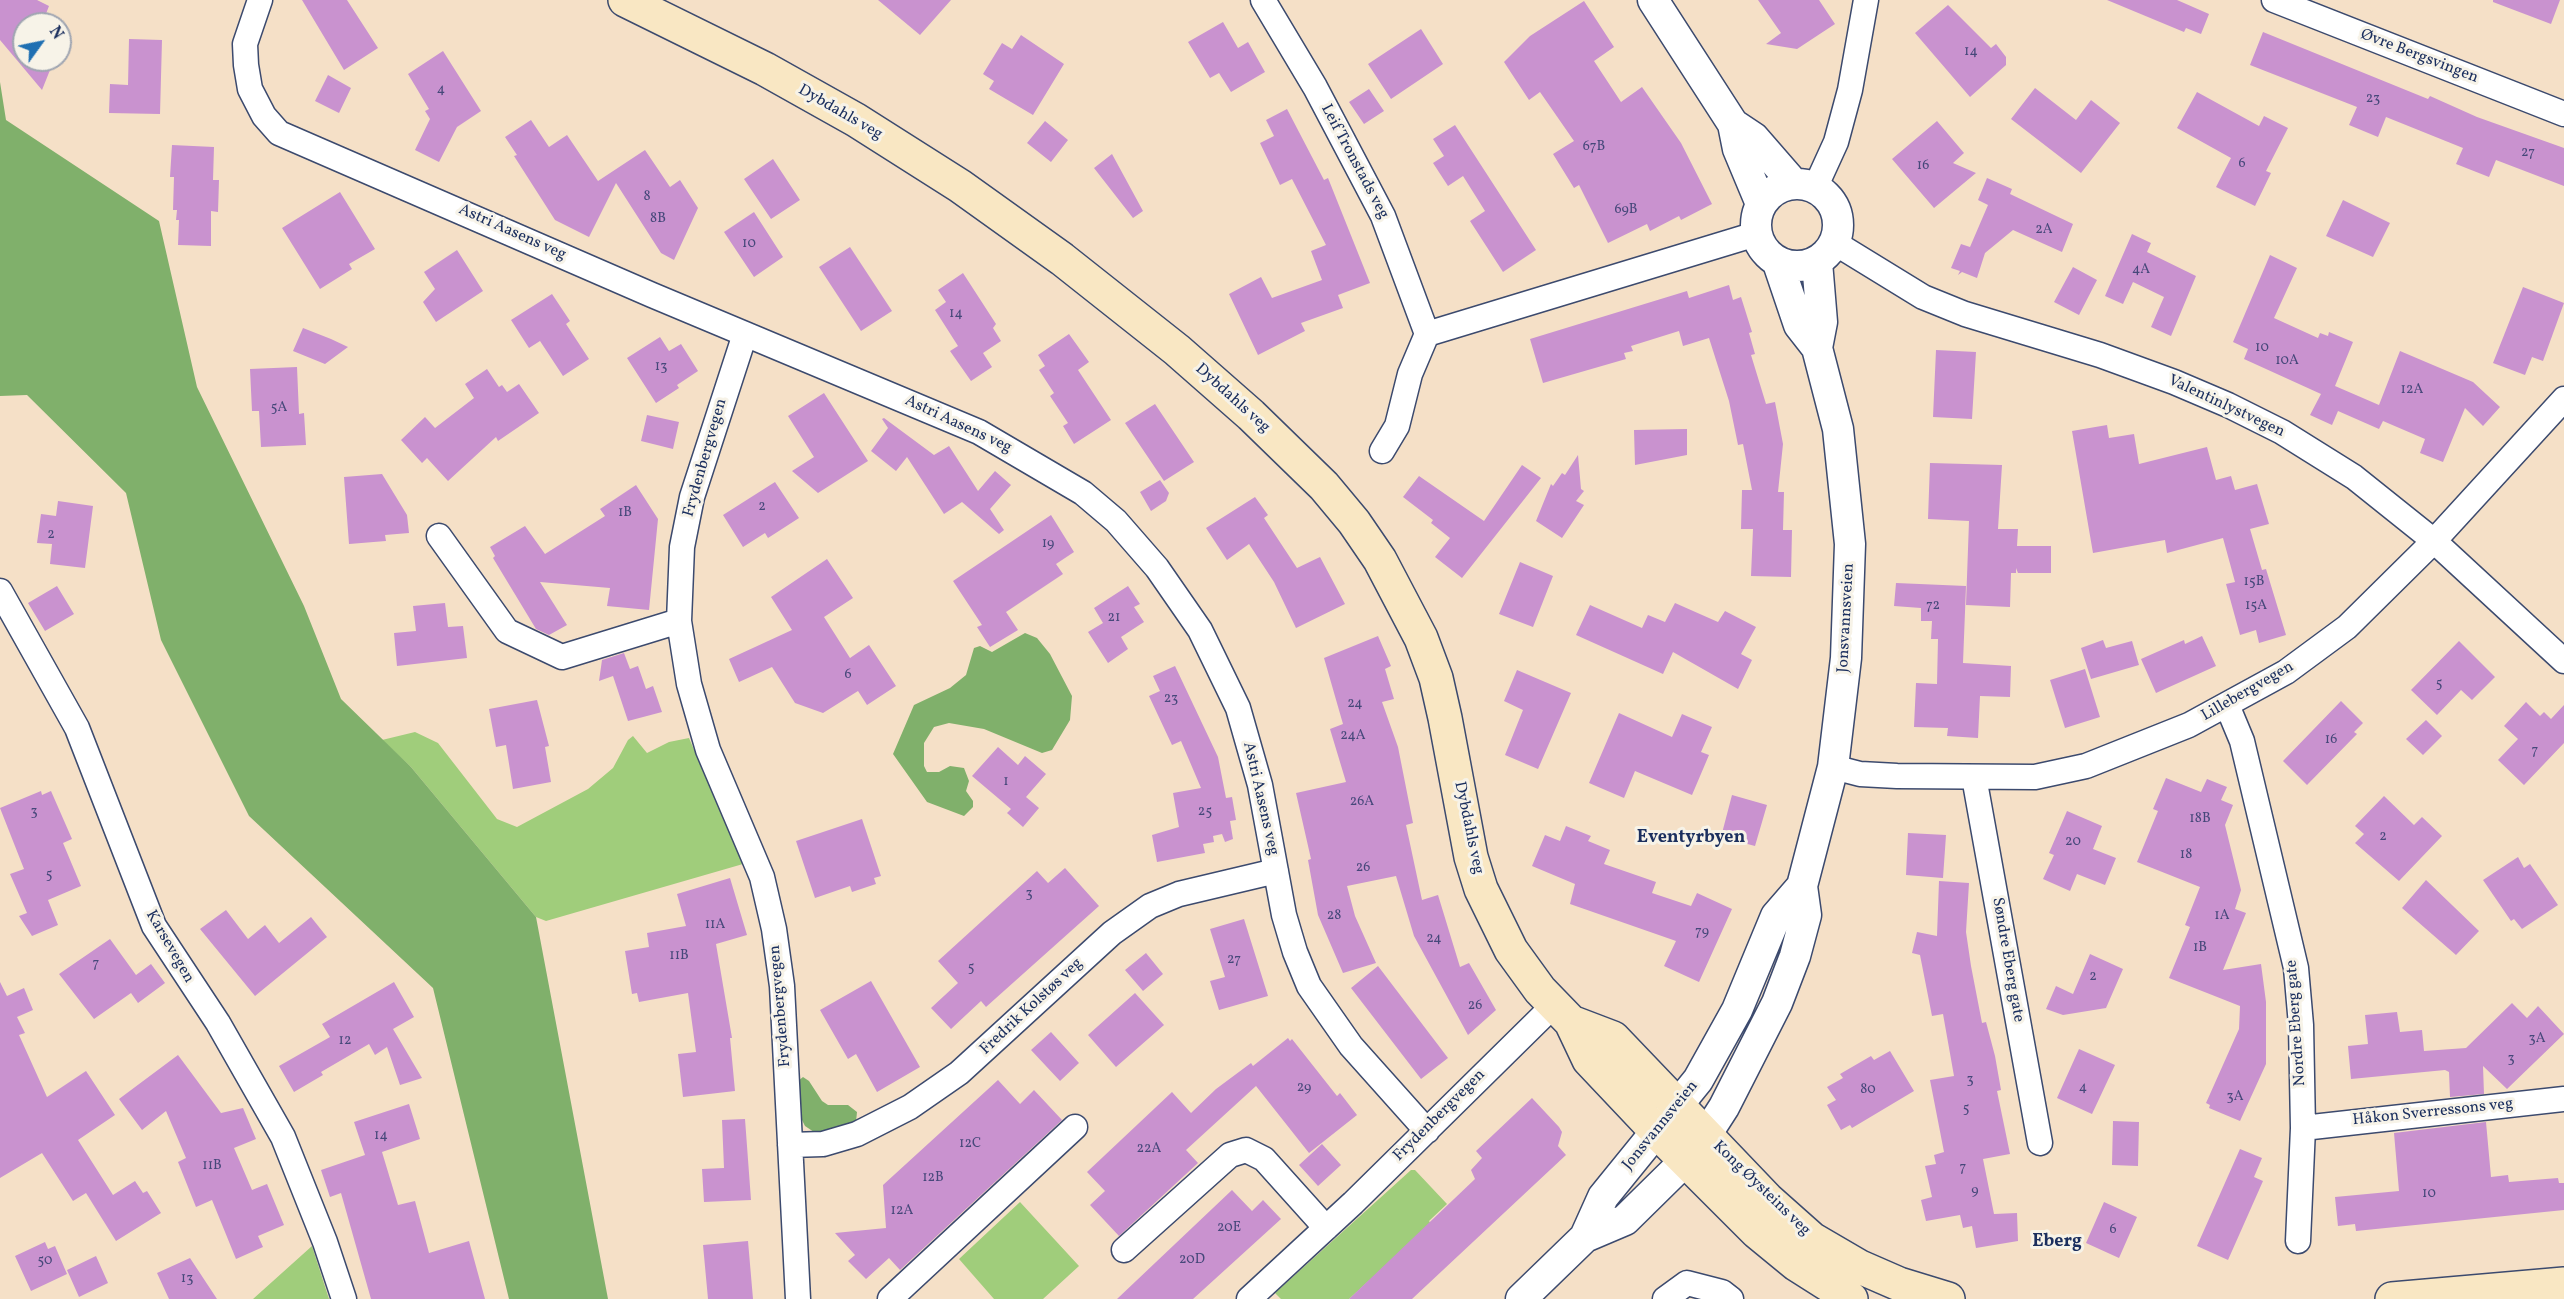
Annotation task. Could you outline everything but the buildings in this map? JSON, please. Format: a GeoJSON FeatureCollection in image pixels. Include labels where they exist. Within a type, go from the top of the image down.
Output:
{"type":"FeatureCollection","features":[{"type":"Feature","properties":{"kind":"main road","name":"Dybdahls veg"},"geometry":{"type":"LineString","coordinates":[[625,0],[765,69],[855,120],[960,186],[1062,258],[1177,350],[1251,415],[1324,486],[1354,522],[1380,560],[1421,638],[1436,678],[1471,857],[1481,889],[1511,951],[1563,1014],[1589,1060],[1658,1133]]}},
{"type":"Feature","properties":{"kind":"main road"},"geometry":{"type":"LineString","coordinates":[[1563,1014],[1614,1038],[1706,1135]]}},
{"type":"Feature","properties":{"kind":"main road","name":"Kong Øysteins veg"},"geometry":{"type":"LineString","coordinates":[[1658,1133],[1757,1232],[1796,1264],[1851,1299]]}},
{"type":"Feature","properties":{"kind":"main road","name":"Kong Øysteins veg"},"geometry":{"type":"LineString","coordinates":[[1706,1135],[1767,1199],[1812,1239],[1860,1267],[1942,1298]]}},
{"type":"Feature","properties":{"kind":"main road"},"geometry":{"type":"LineString","coordinates":[[2392,1299],[2564,1284]]}},
{"type":"Feature","properties":{"kind":"street","name":"Astri Aasens veg"},"geometry":{"type":"LineString","coordinates":[[260,0],[245,44],[246,65],[250,89],[264,116],[279,133],[979,432],[1083,493],[1116,521],[1157,568],[1200,630],[1238,708],[1260,785],[1294,952],[1309,986],[1351,1046],[1427,1131]]}},
{"type":"Feature","properties":{"kind":"street","name":"Leif Tronstads veg"},"geometry":{"type":"LineString","coordinates":[[1263,0],[1315,87],[1383,216],[1427,334]]}},
{"type":"Feature","properties":{"kind":"street"},"geometry":{"type":"LineString","coordinates":[[1653,0],[1733,124],[1738,148],[1761,204]]}},
{"type":"Feature","properties":{"kind":"street"},"geometry":{"type":"LineString","coordinates":[[1733,124],[1754,138],[1804,186],[1829,200],[1838,217],[1838,230],[1826,252],[1798,267],[1778,263],[1760,245],[1756,234],[1757,214],[1761,204],[1778,188],[1804,186],[1836,142],[1850,90],[1866,0]]}},
{"type":"Feature","properties":{"kind":"street","name":"Øvre Bergsvingen"},"geometry":{"type":"LineString","coordinates":[[2274,0],[2564,114]]}},
{"type":"Feature","properties":{"kind":"street"},"geometry":{"type":"LineString","coordinates":[[1382,452],[1397,426],[1410,374],[1427,334],[1756,234]]}},
{"type":"Feature","properties":{"kind":"street","name":"Jonsvannsveien"},"geometry":{"type":"LineString","coordinates":[[1817,348],[1822,321],[1826,252]]}},
{"type":"Feature","properties":{"kind":"street","name":"Valentinlystvegen"},"geometry":{"type":"LineString","coordinates":[[1826,252],[1965,314],[2100,355],[2228,405],[2282,432],[2354,477],[2434,541],[2564,661]]}},
{"type":"Feature","properties":{"kind":"street","name":"Jonsvannsveien"},"geometry":{"type":"LineString","coordinates":[[1521,1299],[1585,1237],[1625,1220],[1686,1160],[1706,1135],[1750,1058],[1788,975],[1806,915],[1802,886],[1833,768],[1846,658],[1850,544],[1838,429],[1817,348],[1799,325],[1778,263]]}},
{"type":"Feature","properties":{"kind":"street","name":"Frydenbergvegen"},"geometry":{"type":"LineString","coordinates":[[745,334],[692,497],[682,548],[679,621],[689,684],[708,750],[762,877],[774,929],[782,986],[798,1299]]}},
{"type":"Feature","properties":{"kind":"street","name":"Lillebergvegen"},"geometry":{"type":"LineString","coordinates":[[1833,768],[1869,774],[2035,777],[2086,766],[2189,725],[2286,672],[2347,627],[2434,541],[2564,399]]}},
{"type":"Feature","properties":{"kind":"street"},"geometry":{"type":"LineString","coordinates":[[439,536],[507,631],[562,657],[679,621]]}},
{"type":"Feature","properties":{"kind":"street","name":"Karsevegen"},"geometry":{"type":"LineString","coordinates":[[0,591],[76,728],[154,926],[218,1023],[283,1137],[325,1242],[344,1299]]}},
{"type":"Feature","properties":{"kind":"street","name":"Nordre Eberg gate"},"geometry":{"type":"LineString","coordinates":[[2227,705],[2242,741],[2296,968],[2301,1025],[2303,1128],[2298,1241]]}},
{"type":"Feature","properties":{"kind":"street","name":"Søndre Eberg gate"},"geometry":{"type":"LineString","coordinates":[[1974,777],[2040,1143]]}},
{"type":"Feature","properties":{"kind":"street","name":"Fredrik Kolstøs veg"},"geometry":{"type":"LineString","coordinates":[[790,1145],[823,1144],[857,1134],[910,1107],[959,1073],[1112,933],[1150,906],[1179,894],[1276,872]]}},
{"type":"Feature","properties":{"kind":"street","name":"Jonsvannsveien"},"geometry":{"type":"LineString","coordinates":[[1585,1237],[1603,1197],[1658,1133],[1698,1080],[1737,1010],[1776,915],[1802,886]]}},
{"type":"Feature","properties":{"kind":"street","name":"Frydenbergvegen"},"geometry":{"type":"LineString","coordinates":[[1249,1299],[1427,1131],[1563,1014]]}},
{"type":"Feature","properties":{"kind":"street","name":"Håkon Sverressons veg"},"geometry":{"type":"LineString","coordinates":[[2303,1128],[2564,1099]]}},
{"type":"Feature","properties":{"kind":"street"},"geometry":{"type":"LineString","coordinates":[[890,1299],[1075,1127]]}},
{"type":"Feature","properties":{"kind":"street"},"geometry":{"type":"LineString","coordinates":[[1124,1250],[1230,1155],[1246,1149],[1264,1159],[1326,1228]]}},
{"type":"Feature","properties":{"kind":"street"},"geometry":{"type":"LineString","coordinates":[[1665,1299],[1688,1283],[1722,1292],[1731,1299]]}},
{"type":"Feature","properties":{"kind":"green space"},"geometry":{"type":"Polygon","coordinates":[[[0,82],[6,120],[159,221],[197,387],[304,606],[341,699],[411,767],[536,917],[608,1299],[509,1299],[433,988],[249,816],[161,640],[126,493],[27,395],[0,396],[0,82]]]}},
{"type":"Feature","properties":{"kind":"green space"},"geometry":{"type":"Polygon","coordinates":[[[1025,633],[1037,638],[1050,654],[1072,696],[1070,720],[1052,750],[1042,753],[984,729],[949,723],[934,727],[924,743],[924,766],[927,772],[939,772],[950,766],[964,768],[969,781],[966,791],[973,801],[973,807],[964,816],[927,802],[893,754],[914,705],[950,688],[966,675],[974,648],[980,646],[992,652],[1025,633]]]}},
{"type":"Feature","properties":{"kind":"green space"},"geometry":{"type":"Polygon","coordinates":[[[415,732],[438,743],[497,819],[517,827],[588,789],[613,768],[628,740],[633,736],[647,753],[669,742],[689,738],[743,864],[546,921],[536,917],[411,767],[382,740],[415,732]]]}},
{"type":"Feature","properties":{"kind":"green space"},"geometry":{"type":"Polygon","coordinates":[[[803,1077],[809,1081],[822,1101],[828,1105],[848,1105],[857,1112],[856,1122],[829,1132],[814,1132],[805,1126],[798,1112],[798,1081],[803,1077]]]}},
{"type":"Feature","properties":{"kind":"green space"},"geometry":{"type":"Polygon","coordinates":[[[1411,1170],[1415,1170],[1447,1204],[1429,1221],[1431,1224],[1349,1299],[1281,1299],[1275,1293],[1411,1170]]]}},
{"type":"Feature","properties":{"kind":"green space"},"geometry":{"type":"Polygon","coordinates":[[[1020,1202],[1079,1266],[1043,1299],[994,1299],[959,1259],[1020,1202]]]}},
{"type":"Feature","properties":{"kind":"green space"},"geometry":{"type":"Polygon","coordinates":[[[312,1246],[329,1299],[253,1299],[312,1246]]]}},
{"type":"Feature","properties":{"kind":"district","name":"Eventyrbyen"},"geometry":{"type":"Point","coordinates":[1691,839]}},
{"type":"Feature","properties":{"kind":"district","name":"Eberg"},"geometry":{"type":"Point","coordinates":[2057,1243]}}]}
